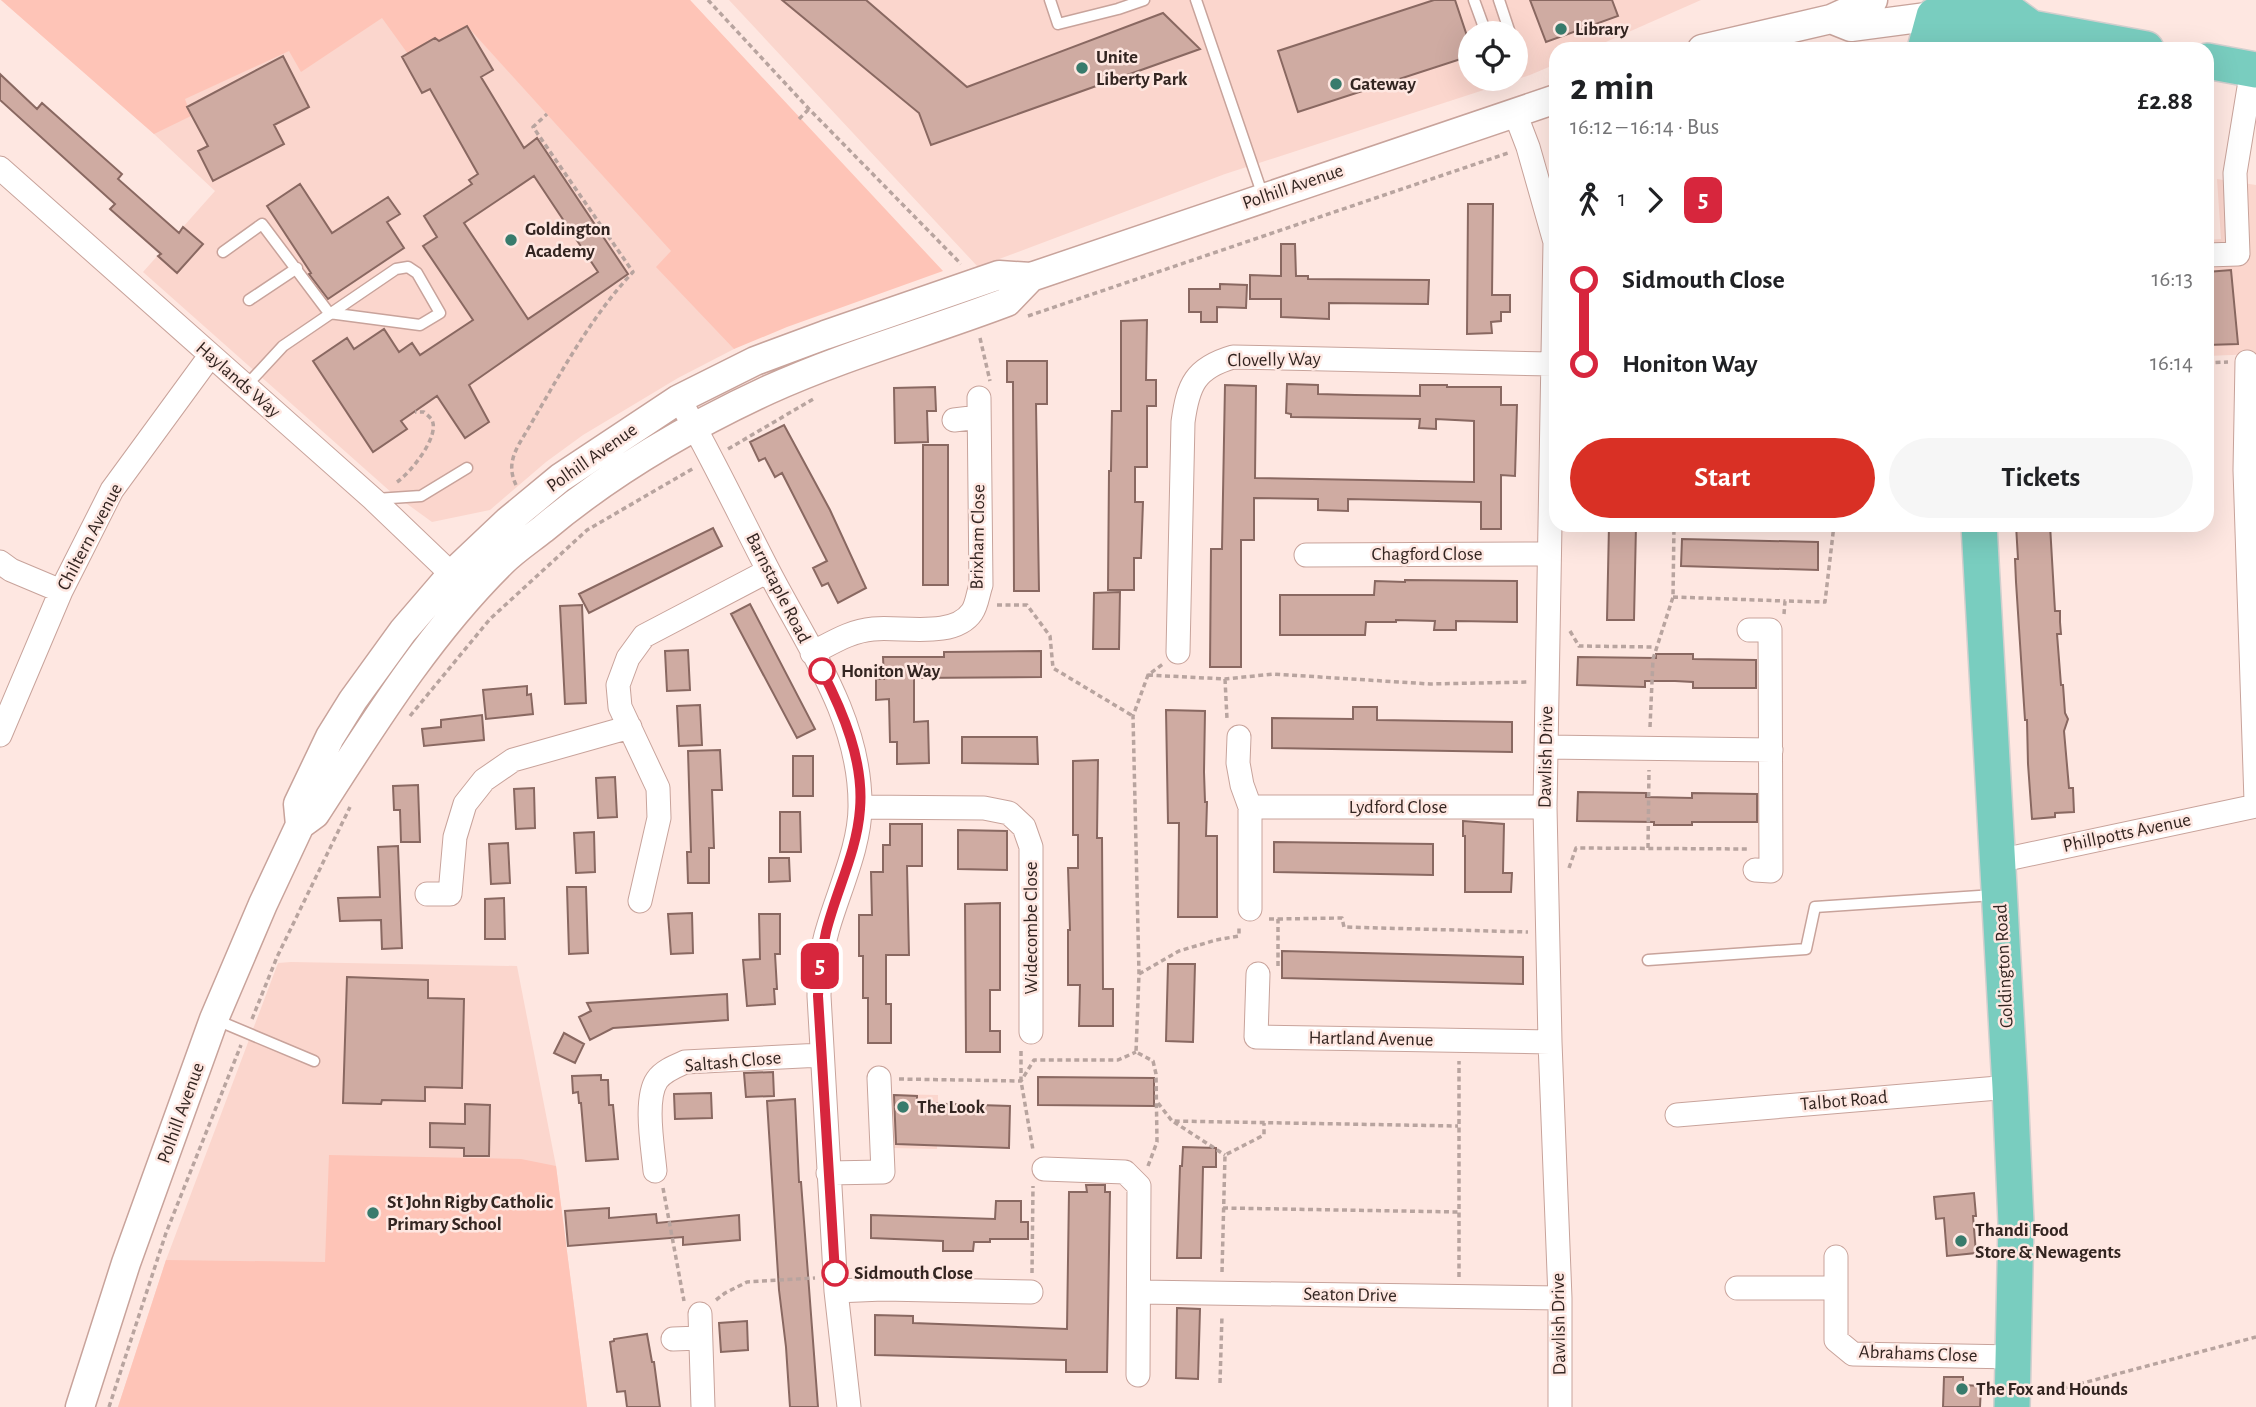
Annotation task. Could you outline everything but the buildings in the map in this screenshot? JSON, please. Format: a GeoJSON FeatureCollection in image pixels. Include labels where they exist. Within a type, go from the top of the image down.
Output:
{"type":"FeatureCollection","features":[{"type":"Feature","properties":{"kind":"main road"},"geometry":{"type":"LineString","coordinates":[[1926,16],[1954,29],[2012,36],[2031,28],[2108,42]]}},
{"type":"Feature","properties":{"kind":"main road"},"geometry":{"type":"LineString","coordinates":[[1926,16],[1943,42]]}},
{"type":"Feature","properties":{"kind":"main road"},"geometry":{"type":"LineString","coordinates":[[2214,62],[2254,70]]}},
{"type":"Feature","properties":{"kind":"main road","name":"Goldington Road"},"geometry":{"type":"LineString","coordinates":[[1979,532],[2016,1223],[2012,1404]]}},
{"type":"Feature","properties":{"kind":"street"},"geometry":{"type":"LineString","coordinates":[[1732,42],[1831,19],[1873,0]]}},
{"type":"Feature","properties":{"kind":"street"},"geometry":{"type":"LineString","coordinates":[[1831,19],[1850,27],[1926,16]]}},
{"type":"Feature","properties":{"kind":"street"},"geometry":{"type":"LineString","coordinates":[[2214,256],[2238,254],[2235,173],[2254,70]]}},
{"type":"Feature","properties":{"kind":"street","name":"Polhill Avenue"},"geometry":{"type":"LineString","coordinates":[[300,825],[298,804],[330,737],[352,700],[403,631],[452,575],[508,521],[560,478],[679,400],[755,361],[875,317],[999,275],[1031,277],[1549,101]]}},
{"type":"Feature","properties":{"kind":"street","name":"Dawlish Drive"},"geometry":{"type":"LineString","coordinates":[[1515,113],[1528,147],[1549,221]]}},
{"type":"Feature","properties":{"kind":"street","name":"Haylands Way"},"geometry":{"type":"LineString","coordinates":[[0,168],[373,499],[473,594]]}},
{"type":"Feature","properties":{"kind":"street","name":"Polhill Avenue"},"geometry":{"type":"LineString","coordinates":[[80,1407],[126,1264],[214,1019],[300,825],[316,814],[391,696],[452,617],[502,561],[612,475],[695,427],[770,390],[1007,302],[1031,277]]}},
{"type":"Feature","properties":{"kind":"street","name":"Chiltern Avenue"},"geometry":{"type":"LineString","coordinates":[[0,735],[61,591],[112,490],[210,356]]}},
{"type":"Feature","properties":{"kind":"street","name":"Clovelly Way"},"geometry":{"type":"LineString","coordinates":[[1178,652],[1183,422],[1191,385],[1201,372],[1213,363],[1233,357],[1549,364]]}},
{"type":"Feature","properties":{"kind":"street"},"geometry":{"type":"LineString","coordinates":[[2247,362],[2245,470],[2256,804]]}},
{"type":"Feature","properties":{"kind":"street","name":"Barnstaple Road"},"geometry":{"type":"LineString","coordinates":[[679,400],[840,704],[858,767],[860,807],[854,843],[827,931],[820,965],[818,996],[836,1284],[849,1407]]}},
{"type":"Feature","properties":{"kind":"street"},"geometry":{"type":"LineString","coordinates":[[954,420],[979,408]]}},
{"type":"Feature","properties":{"kind":"street","name":"Brixham Close"},"geometry":{"type":"LineString","coordinates":[[812,653],[848,634],[873,629],[938,629],[957,624],[972,611],[981,585],[979,408]]}},
{"type":"Feature","properties":{"kind":"street","name":"Dawlish Drive"},"geometry":{"type":"LineString","coordinates":[[1550,532],[1545,807],[1550,1042],[1560,1298],[1560,1407]]}},
{"type":"Feature","properties":{"kind":"street","name":"Chagford Close"},"geometry":{"type":"LineString","coordinates":[[1306,555],[1549,554]]}},
{"type":"Feature","properties":{"kind":"street"},"geometry":{"type":"LineString","coordinates":[[0,562],[11,570],[61,591]]}},
{"type":"Feature","properties":{"kind":"street"},"geometry":{"type":"LineString","coordinates":[[640,901],[659,818],[659,788],[620,707],[618,685],[628,659],[644,636],[768,570]]}},
{"type":"Feature","properties":{"kind":"street"},"geometry":{"type":"LineString","coordinates":[[1755,870],[1772,871],[1770,750],[1760,630]]}},
{"type":"Feature","properties":{"kind":"street"},"geometry":{"type":"LineString","coordinates":[[427,894],[450,894],[458,826],[465,804],[484,780],[513,760],[630,727]]}},
{"type":"Feature","properties":{"kind":"street"},"geometry":{"type":"LineString","coordinates":[[1239,737],[1238,763],[1250,807],[1258,914]]}},
{"type":"Feature","properties":{"kind":"street"},"geometry":{"type":"LineString","coordinates":[[1546,747],[1770,750]]}},
{"type":"Feature","properties":{"kind":"street","name":"Phillpotts Avenue"},"geometry":{"type":"LineString","coordinates":[[1999,877],[2256,804]]}},
{"type":"Feature","properties":{"kind":"street","name":"Widecombe Close"},"geometry":{"type":"LineString","coordinates":[[860,807],[984,808],[1009,813],[1024,827],[1031,847],[1031,1032]]}},
{"type":"Feature","properties":{"kind":"street","name":"Lydford Close"},"geometry":{"type":"LineString","coordinates":[[1250,807],[1545,807]]}},
{"type":"Feature","properties":{"kind":"street","name":"Hartland Avenue"},"geometry":{"type":"LineString","coordinates":[[1258,974],[1256,1037],[1550,1042]]}},
{"type":"Feature","properties":{"kind":"street","name":"Saltash Close"},"geometry":{"type":"LineString","coordinates":[[655,1171],[650,1109],[652,1091],[657,1080],[668,1070],[685,1062],[822,1055]]}},
{"type":"Feature","properties":{"kind":"street"},"geometry":{"type":"LineString","coordinates":[[828,1172],[883,1172],[879,1078]]}},
{"type":"Feature","properties":{"kind":"street","name":"Talbot Road"},"geometry":{"type":"LineString","coordinates":[[1677,1115],[2010,1087]]}},
{"type":"Feature","properties":{"kind":"street"},"geometry":{"type":"LineString","coordinates":[[1044,1169],[1125,1172],[1139,1186],[1138,1376]]}},
{"type":"Feature","properties":{"kind":"street","name":"Abrahams Close"},"geometry":{"type":"LineString","coordinates":[[1836,1257],[1836,1340],[1853,1354],[2014,1357]]}},
{"type":"Feature","properties":{"kind":"street"},"geometry":{"type":"LineString","coordinates":[[836,1284],[883,1289],[1031,1292]]}},
{"type":"Feature","properties":{"kind":"street"},"geometry":{"type":"LineString","coordinates":[[1737,1288],[1835,1288]]}},
{"type":"Feature","properties":{"kind":"street","name":"Seaton Drive"},"geometry":{"type":"LineString","coordinates":[[1139,1292],[1560,1298]]}},
{"type":"Feature","properties":{"kind":"street"},"geometry":{"type":"LineString","coordinates":[[699,1314],[703,1407]]}},
{"type":"Feature","properties":{"kind":"street"},"geometry":{"type":"LineString","coordinates":[[673,1339],[700,1338]]}},
{"type":"Feature","properties":{"kind":"lane"},"geometry":{"type":"LineString","coordinates":[[1049,0],[1058,24],[1144,0]]}},
{"type":"Feature","properties":{"kind":"lane"},"geometry":{"type":"LineString","coordinates":[[1196,0],[1264,197]]}},
{"type":"Feature","properties":{"kind":"lane"},"geometry":{"type":"LineString","coordinates":[[1474,0],[1482,21]]}},
{"type":"Feature","properties":{"kind":"lane"},"geometry":{"type":"LineString","coordinates":[[1499,0],[1506,21]]}},
{"type":"Feature","properties":{"kind":"lane"},"geometry":{"type":"LineString","coordinates":[[223,252],[262,224],[329,313],[420,325],[440,313],[417,273],[408,267],[396,270],[329,313],[283,346],[246,387]]}},
{"type":"Feature","properties":{"kind":"lane"},"geometry":{"type":"LineString","coordinates":[[249,300],[297,268]]}},
{"type":"Feature","properties":{"kind":"lane"},"geometry":{"type":"LineString","coordinates":[[373,499],[421,496],[467,468]]}},
{"type":"Feature","properties":{"kind":"lane"},"geometry":{"type":"LineString","coordinates":[[1648,960],[1806,949],[1815,907],[1999,877]]}},
{"type":"Feature","properties":{"kind":"lane"},"geometry":{"type":"LineString","coordinates":[[214,1019],[314,1061]]}},
{"type":"Feature","properties":{"kind":"path"},"geometry":{"type":"LineString","coordinates":[[708,0],[809,109],[970,272],[973,285]]}},
{"type":"Feature","properties":{"kind":"path"},"geometry":{"type":"LineString","coordinates":[[799,119],[809,109]]}},
{"type":"Feature","properties":{"kind":"path"},"geometry":{"type":"LineString","coordinates":[[517,487],[511,466],[513,454],[573,353],[614,292],[634,272],[534,127],[547,114]]}},
{"type":"Feature","properties":{"kind":"path"},"geometry":{"type":"LineString","coordinates":[[970,316],[979,332],[990,386],[979,408]]}},
{"type":"Feature","properties":{"kind":"path"},"geometry":{"type":"LineString","coordinates":[[373,499],[401,479],[429,446],[433,431],[432,419],[424,412],[415,412]]}},
{"type":"Feature","properties":{"kind":"path"},"geometry":{"type":"LineString","coordinates":[[1648,848],[1653,659],[1673,597],[1674,532]]}},
{"type":"Feature","properties":{"kind":"path"},"geometry":{"type":"LineString","coordinates":[[1673,597],[1825,602],[1833,532]]}},
{"type":"Feature","properties":{"kind":"path"},"geometry":{"type":"LineString","coordinates":[[1760,630],[1786,612],[1785,601]]}},
{"type":"Feature","properties":{"kind":"path"},"geometry":{"type":"LineString","coordinates":[[974,606],[1027,605],[1050,636],[1053,668],[1133,716]]}},
{"type":"Feature","properties":{"kind":"path"},"geometry":{"type":"LineString","coordinates":[[1548,618],[1567,626],[1579,646],[1657,647]]}},
{"type":"Feature","properties":{"kind":"path"},"geometry":{"type":"LineString","coordinates":[[1136,1052],[1139,974],[1133,716],[1148,676],[1225,680],[1273,674],[1430,684],[1547,681]]}},
{"type":"Feature","properties":{"kind":"path"},"geometry":{"type":"LineString","coordinates":[[1225,680],[1227,730],[1239,737]]}},
{"type":"Feature","properties":{"kind":"path"},"geometry":{"type":"LineString","coordinates":[[1546,896],[1564,882],[1576,848],[1771,849]]}},
{"type":"Feature","properties":{"kind":"path"},"geometry":{"type":"LineString","coordinates":[[1139,974],[1179,951],[1239,936],[1239,917],[1258,914],[1278,919],[1342,918],[1344,927],[1547,932]]}},
{"type":"Feature","properties":{"kind":"path"},"geometry":{"type":"LineString","coordinates":[[1258,974],[1278,967],[1278,919]]}},
{"type":"Feature","properties":{"kind":"path"},"geometry":{"type":"LineString","coordinates":[[1459,1297],[1460,1041]]}},
{"type":"Feature","properties":{"kind":"path"},"geometry":{"type":"LineString","coordinates":[[879,1078],[1021,1081],[1034,1060],[1118,1060],[1136,1052]]}},
{"type":"Feature","properties":{"kind":"path"},"geometry":{"type":"LineString","coordinates":[[1136,1052],[1153,1061],[1157,1102],[1157,1142],[1139,1186]]}},
{"type":"Feature","properties":{"kind":"path"},"geometry":{"type":"LineString","coordinates":[[1157,1102],[1172,1121],[1225,1155]]}},
{"type":"Feature","properties":{"kind":"path"},"geometry":{"type":"LineString","coordinates":[[1172,1121],[1458,1126]]}},
{"type":"Feature","properties":{"kind":"path"},"geometry":{"type":"LineString","coordinates":[[1225,1155],[1264,1135],[1264,1123]]}},
{"type":"Feature","properties":{"kind":"path"},"geometry":{"type":"LineString","coordinates":[[1220,1383],[1225,1155]]}},
{"type":"Feature","properties":{"kind":"path"},"geometry":{"type":"LineString","coordinates":[[655,1171],[663,1186],[686,1311],[699,1314],[725,1293],[747,1282],[836,1284]]}},
{"type":"Feature","properties":{"kind":"path"},"geometry":{"type":"LineString","coordinates":[[1223,1208],[1458,1212]]}},
{"type":"Feature","properties":{"kind":"path"},"geometry":{"type":"LineString","coordinates":[[2012,1404],[2256,1337]]}},
{"type":"Feature","properties":{"kind":"shaded area","name":"Goldington Academy"},"geometry":{"type":"Polygon","coordinates":[[[1,0],[690,0],[883,209],[734,349],[678,378],[583,435],[546,462],[490,510],[432,522],[392,493],[143,272],[215,191],[1,0]]]}},
{"type":"Feature","properties":{"kind":"shaded area"},"geometry":{"type":"Polygon","coordinates":[[[1,0],[690,0],[943,271],[734,349],[656,267],[671,251],[467,26],[408,54],[382,18],[301,72],[289,51],[185,99],[191,116],[154,134],[1,0]]]}},
{"type":"Feature","properties":{"kind":"shaded area"},"geometry":{"type":"Polygon","coordinates":[[[729,0],[1701,0],[1606,42],[1549,42],[1549,67],[1528,76],[1528,21],[1458,21],[1458,91],[1481,91],[1225,174],[978,267],[729,0]]]}},
{"type":"Feature","properties":{"kind":"shaded area"},"geometry":{"type":"Polygon","coordinates":[[[2217,179],[2256,185],[2256,354],[2214,356],[2214,240],[2221,239],[2217,179]]]}},
{"type":"Feature","properties":{"kind":"shaded area","name":"St John Rigby Catholic Primary School"},"geometry":{"type":"Polygon","coordinates":[[[278,963],[517,966],[556,1166],[587,1407],[118,1407],[166,1260],[278,963]]]}},
{"type":"Feature","properties":{"kind":"shaded area"},"geometry":{"type":"Polygon","coordinates":[[[888,1094],[938,1095],[937,1149],[892,1148],[888,1094]]]}},
{"type":"Feature","properties":{"kind":"shaded area"},"geometry":{"type":"Polygon","coordinates":[[[329,1155],[521,1159],[556,1166],[587,1407],[118,1407],[166,1260],[325,1262],[329,1155]]]}},
{"type":"Feature","properties":{"kind":"bus line","name":"5"},"geometry":{"type":"LineString","coordinates":[[822,671],[840,704],[858,767],[860,807],[854,843],[827,931],[820,965],[818,996],[835,1273]]}},
{"type":"Feature","properties":{"kind":"place","name":"Library"},"geometry":{"type":"Point","coordinates":[1561,29]}},
{"type":"Feature","properties":{"kind":"place","name":"Unite Liberty Park"},"geometry":{"type":"Point","coordinates":[1082,68]}},
{"type":"Feature","properties":{"kind":"place","name":"Gateway"},"geometry":{"type":"Point","coordinates":[1336,84]}},
{"type":"Feature","properties":{"kind":"place","name":"Goldington Academy"},"geometry":{"type":"Point","coordinates":[511,240]}},
{"type":"Feature","properties":{"kind":"place","name":"Honiton Way"},"geometry":{"type":"Point","coordinates":[822,671]}},
{"type":"Feature","properties":{"kind":"place","name":"The Look"},"geometry":{"type":"Point","coordinates":[903,1107]}},
{"type":"Feature","properties":{"kind":"place","name":"St John Rigby Catholic Primary School"},"geometry":{"type":"Point","coordinates":[373,1213]}},
{"type":"Feature","properties":{"kind":"place","name":"Thandi Food Store & Newagents"},"geometry":{"type":"Point","coordinates":[1961,1241]}},
{"type":"Feature","properties":{"kind":"place","name":"Sidmouth Close"},"geometry":{"type":"Point","coordinates":[835,1273]}},
{"type":"Feature","properties":{"kind":"place","name":"The Fox and Hounds"},"geometry":{"type":"Point","coordinates":[1962,1389]}}]}
